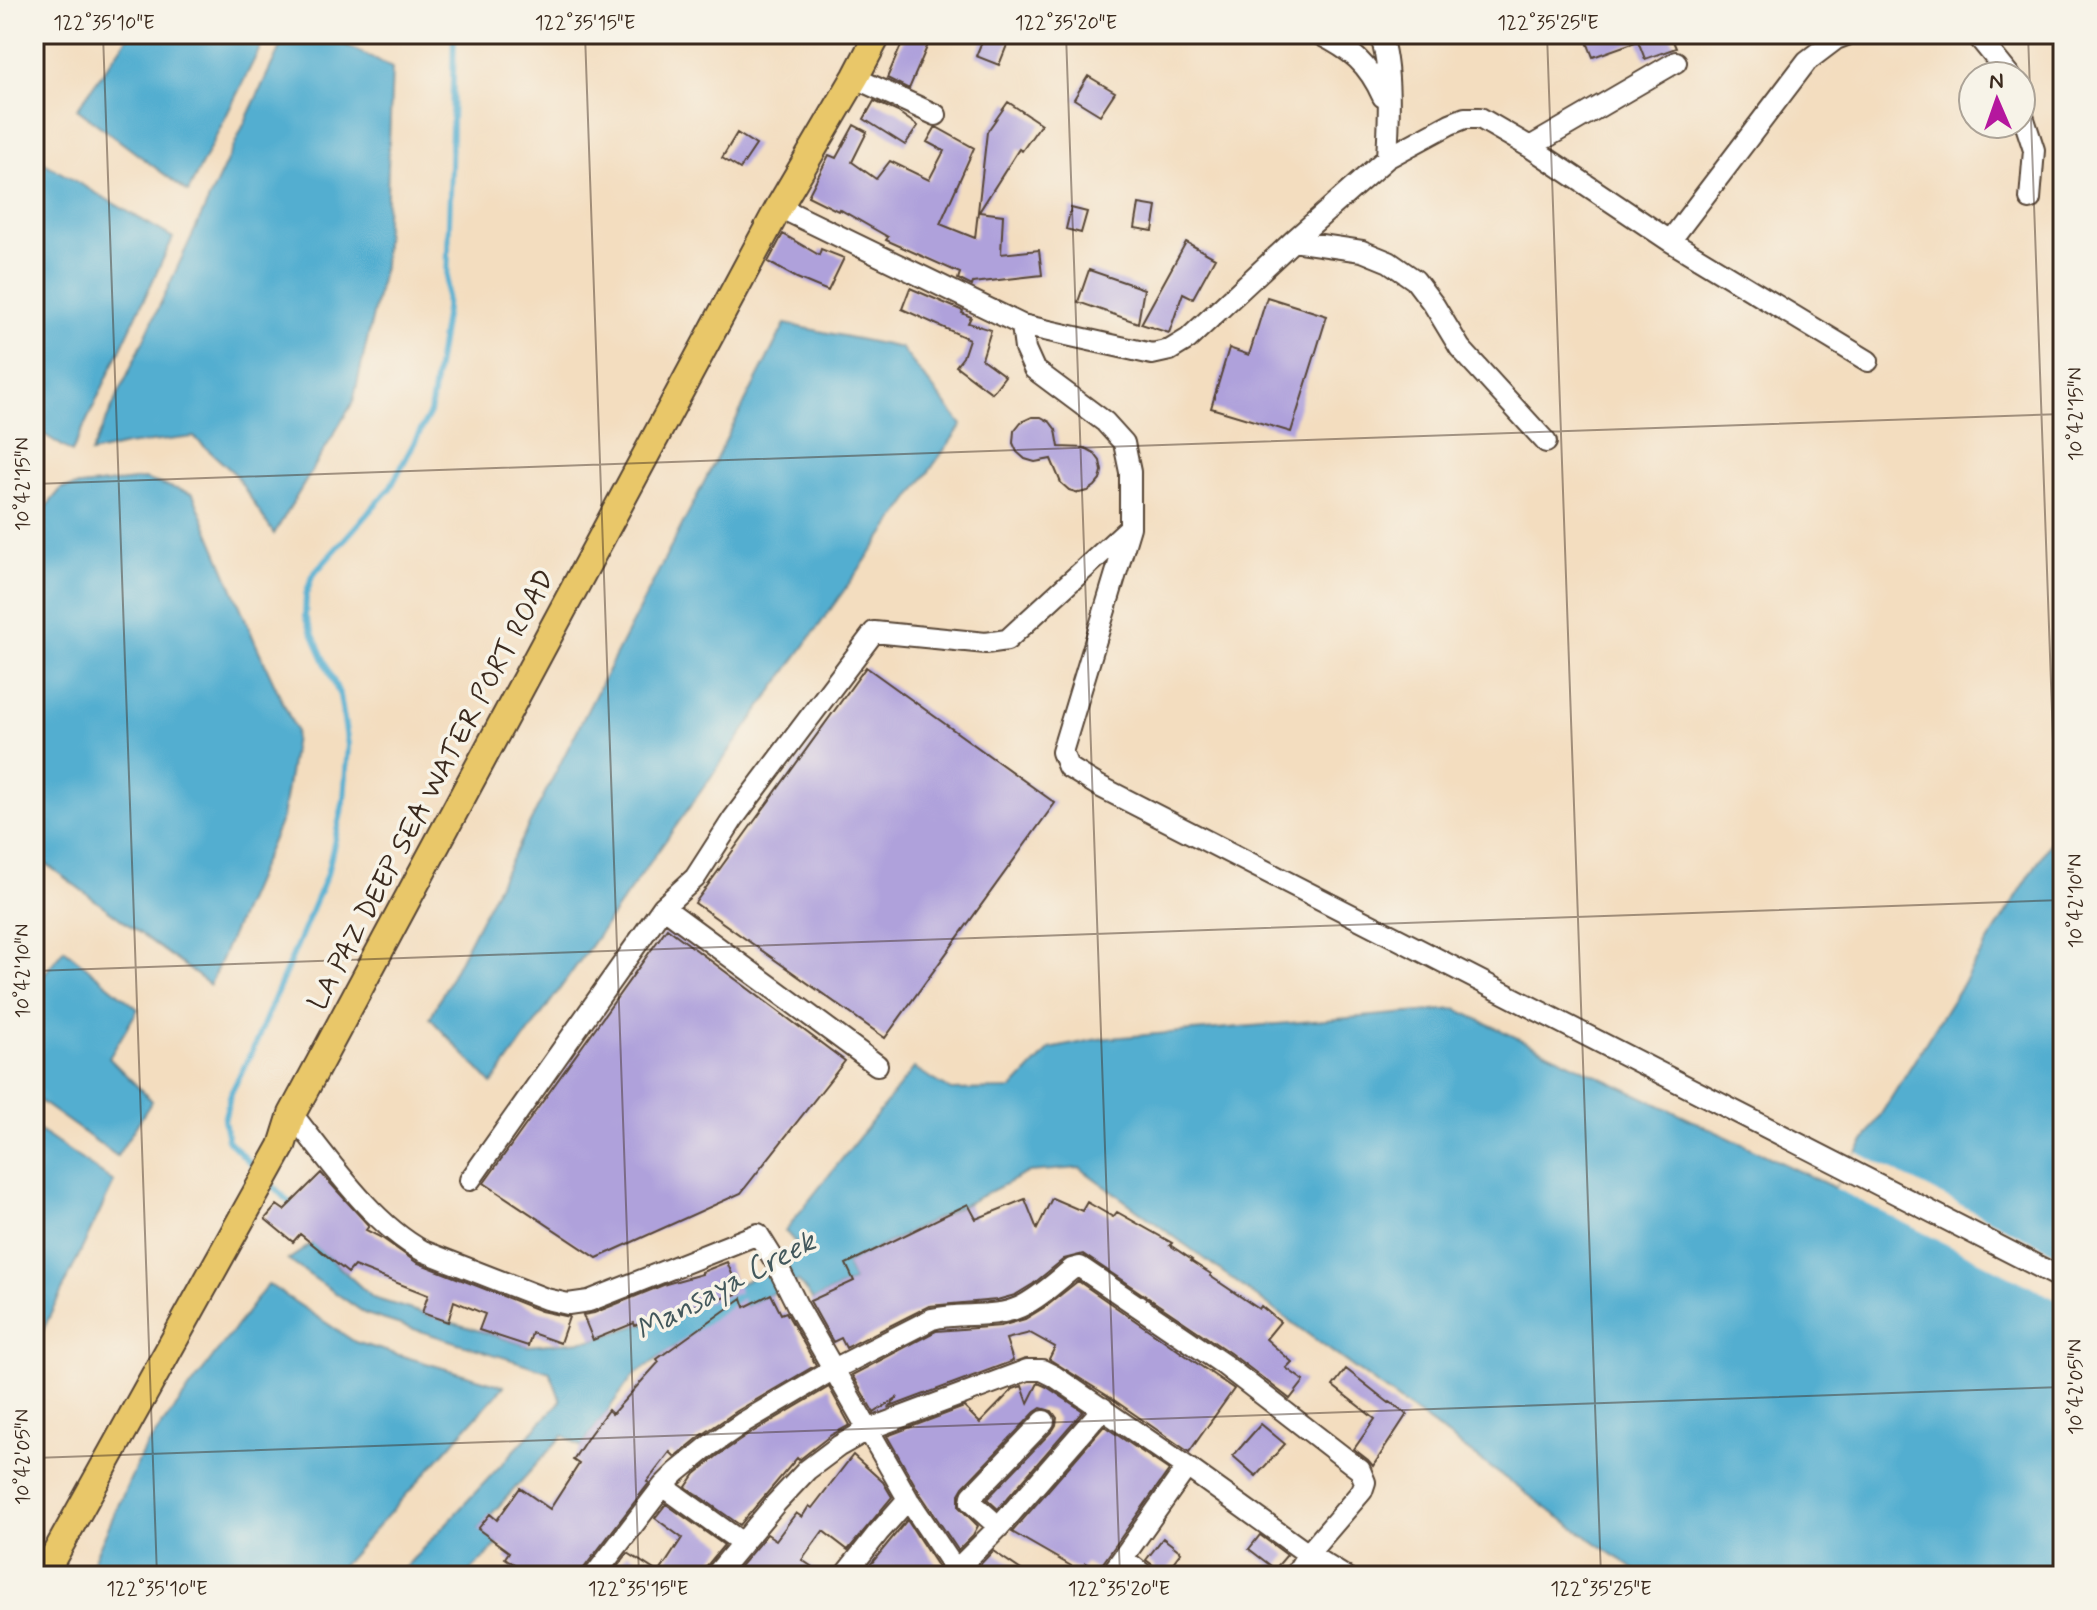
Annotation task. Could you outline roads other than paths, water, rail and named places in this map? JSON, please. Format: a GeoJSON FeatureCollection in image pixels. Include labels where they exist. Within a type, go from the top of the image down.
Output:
{"type":"FeatureCollection","features":[{"type":"Feature","properties":{"kind":"main road","name":"LA PAZ DEEP SEA WATER PORT ROAD"},"geometry":{"type":"LineString","coordinates":[[43,1576],[282,1146],[292,1114],[779,207],[878,34]]}},
{"type":"Feature","properties":{"kind":"street"},"geometry":{"type":"LineString","coordinates":[[1319,34],[1356,56],[1373,76],[1390,112]]}},
{"type":"Feature","properties":{"kind":"street"},"geometry":{"type":"LineString","coordinates":[[1380,34],[1384,46],[1390,112],[1387,158]]}},
{"type":"Feature","properties":{"kind":"street"},"geometry":{"type":"LineString","coordinates":[[1670,241],[1807,61],[1836,39],[1849,34]]}},
{"type":"Feature","properties":{"kind":"street"},"geometry":{"type":"LineString","coordinates":[[1976,34],[1997,60]]}},
{"type":"Feature","properties":{"kind":"street"},"geometry":{"type":"LineString","coordinates":[[1530,147],[1676,62]]}},
{"type":"Feature","properties":{"kind":"street"},"geometry":{"type":"LineString","coordinates":[[855,78],[936,115]]}},
{"type":"Feature","properties":{"kind":"street"},"geometry":{"type":"LineString","coordinates":[[779,207],[1022,325],[1152,354],[1170,350],[1188,339],[1387,158],[1450,124],[1465,118],[1480,118],[1530,147],[1670,241],[1868,361]]}},
{"type":"Feature","properties":{"kind":"street"},"geometry":{"type":"LineString","coordinates":[[2030,199],[2034,150],[2031,140]]}},
{"type":"Feature","properties":{"kind":"street"},"geometry":{"type":"LineString","coordinates":[[1293,241],[1362,251],[1389,262],[1415,280],[1460,348],[1546,442]]}},
{"type":"Feature","properties":{"kind":"street"},"geometry":{"type":"LineString","coordinates":[[1022,325],[1025,349],[1034,369],[1105,422],[1124,443],[1130,472],[1130,527],[1062,752],[1068,767],[1099,786],[2063,1279]]}},
{"type":"Feature","properties":{"kind":"street"},"geometry":{"type":"LineString","coordinates":[[470,1180],[663,907],[695,878],[733,819],[874,632],[986,643],[1007,640],[1130,527]]}},
{"type":"Feature","properties":{"kind":"street"},"geometry":{"type":"LineString","coordinates":[[663,907],[877,1065]]}},
{"type":"Feature","properties":{"kind":"street"},"geometry":{"type":"LineString","coordinates":[[292,1114],[361,1198],[405,1242],[546,1299],[568,1304],[589,1301],[758,1234],[908,1499],[956,1574],[1103,1408]]}},
{"type":"Feature","properties":{"kind":"street"},"geometry":{"type":"LineString","coordinates":[[594,1576],[663,1486],[687,1463],[744,1422],[834,1369],[932,1319],[1019,1308],[1072,1269],[1080,1267],[1223,1364],[1360,1470],[1365,1482],[1362,1491],[1308,1554],[1294,1576]]}},
{"type":"Feature","properties":{"kind":"street"},"geometry":{"type":"LineString","coordinates":[[715,1576],[741,1542],[807,1470],[839,1446],[869,1429],[1027,1370],[1042,1370],[1103,1408],[1308,1554],[1344,1576]]}},
{"type":"Feature","properties":{"kind":"street"},"geometry":{"type":"LineString","coordinates":[[999,1527],[975,1508],[971,1502],[972,1496],[1044,1421]]}},
{"type":"Feature","properties":{"kind":"street"},"geometry":{"type":"LineString","coordinates":[[1110,1576],[1187,1467]]}},
{"type":"Feature","properties":{"kind":"street"},"geometry":{"type":"LineString","coordinates":[[663,1486],[741,1542]]}},
{"type":"Feature","properties":{"kind":"street"},"geometry":{"type":"LineString","coordinates":[[844,1576],[908,1499]]}},
{"type":"Feature","properties":{"kind":"street"},"geometry":{"type":"LineString","coordinates":[[1124,1559],[1145,1576]]}},
{"type":"Feature","properties":{"kind":"water"},"geometry":{"type":"Polygon","coordinates":[[[130,34],[267,34],[188,192],[77,109],[130,34]]]}},
{"type":"Feature","properties":{"kind":"water"},"geometry":{"type":"Polygon","coordinates":[[[286,34],[324,34],[392,68],[384,266],[353,402],[274,534],[235,474],[194,437],[126,445],[91,453],[286,34]]]}},
{"type":"Feature","properties":{"kind":"water"},"geometry":{"type":"Polygon","coordinates":[[[34,157],[173,238],[72,452],[34,428],[34,157]]]}},
{"type":"Feature","properties":{"kind":"water"},"geometry":{"type":"Polygon","coordinates":[[[785,324],[901,348],[962,425],[492,1084],[430,1018],[785,324]]]}},
{"type":"Feature","properties":{"kind":"water"},"geometry":{"type":"Polygon","coordinates":[[[144,479],[193,494],[296,731],[282,818],[210,985],[34,855],[34,521],[62,488],[144,479]]]}},
{"type":"Feature","properties":{"kind":"water"},"geometry":{"type":"Polygon","coordinates":[[[2063,822],[2063,1576],[1644,1576],[1080,1168],[1029,1172],[846,1264],[854,1281],[813,1300],[798,1281],[712,1323],[633,1376],[581,1447],[563,1435],[479,1528],[498,1544],[466,1576],[397,1576],[561,1401],[550,1372],[366,1314],[288,1260],[313,1243],[373,1298],[528,1346],[593,1340],[686,1309],[805,1253],[785,1231],[914,1068],[951,1090],[1012,1089],[1050,1049],[1098,1039],[1456,1009],[1835,1188],[2063,822]]]}},
{"type":"Feature","properties":{"kind":"water"},"geometry":{"type":"Polygon","coordinates":[[[64,949],[138,1009],[109,1058],[152,1101],[117,1156],[34,1097],[34,987],[64,949]]]}},
{"type":"Feature","properties":{"kind":"water"},"geometry":{"type":"Polygon","coordinates":[[[34,1127],[114,1182],[34,1349],[34,1127]]]}},
{"type":"Feature","properties":{"kind":"water"},"geometry":{"type":"Polygon","coordinates":[[[268,1284],[355,1342],[504,1386],[333,1576],[86,1576],[143,1451],[268,1284]]]}},
{"type":"Feature","properties":{"kind":"waterway"},"geometry":{"type":"LineString","coordinates":[[259,1172],[228,1140],[224,1120],[231,1093],[254,1047],[327,874],[344,800],[348,745],[340,696],[305,617],[306,595],[312,576],[390,488],[430,413],[446,309],[454,34]]}},
{"type":"Feature","properties":{"kind":"waterway"},"geometry":{"type":"LineString","coordinates":[[270,1183],[296,1209]]}},
{"type":"Feature","properties":{"kind":"water label","name":"Mansaya Creek"},"geometry":{"type":"Point","coordinates":[725,1285]}}]}
